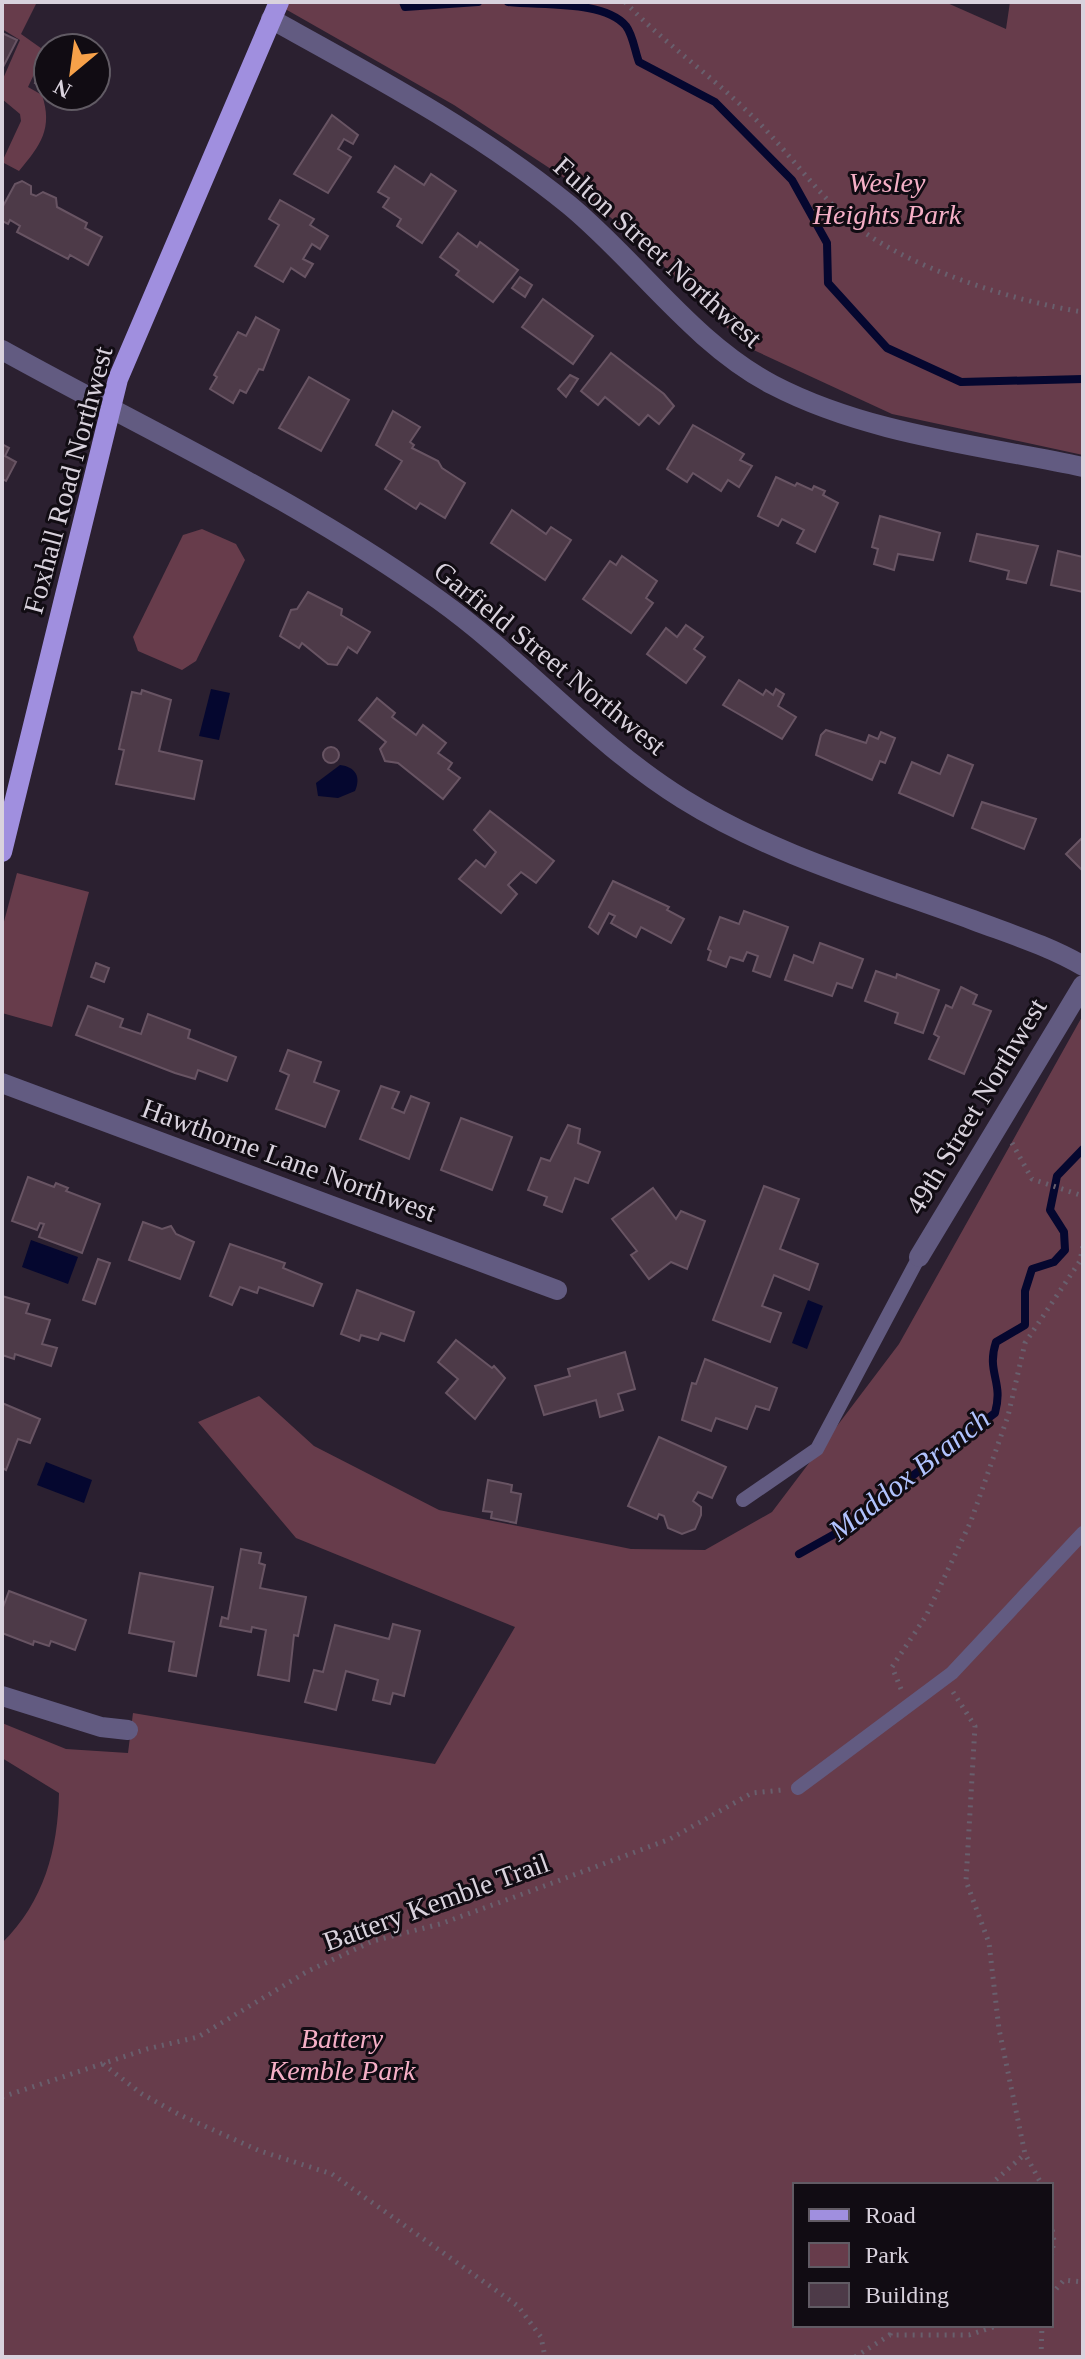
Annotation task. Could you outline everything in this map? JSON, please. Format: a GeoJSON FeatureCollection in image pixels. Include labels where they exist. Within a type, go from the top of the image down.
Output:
{"type":"FeatureCollection","features":[{"type":"Feature","properties":{"kind":"main road","name":"Foxhall Road Northwest"},"geometry":{"type":"LineString","coordinates":[[2,852],[109,409],[144,314],[275,10]]}},
{"type":"Feature","properties":{"kind":"street","name":"Fulton Street Northwest"},"geometry":{"type":"LineString","coordinates":[[275,10],[537,180],[617,248],[716,346],[764,380],[806,400],[863,420],[1083,467]]}},
{"type":"Feature","properties":{"kind":"street","name":"Garfield Street Northwest"},"geometry":{"type":"LineString","coordinates":[[2,350],[329,529],[411,580],[481,633],[637,768],[695,806],[777,847],[1010,934],[1083,966]]}},
{"type":"Feature","properties":{"kind":"street","name":"49th Street Northwest"},"geometry":{"type":"LineString","coordinates":[[919,1257],[1083,985]]}},
{"type":"Feature","properties":{"kind":"street","name":"Hawthorne Lane Northwest"},"geometry":{"type":"LineString","coordinates":[[2,1083],[557,1290]]}},
{"type":"Feature","properties":{"kind":"street"},"geometry":{"type":"LineString","coordinates":[[2,1696],[75,1720],[128,1730]]}},
{"type":"Feature","properties":{"kind":"lane"},"geometry":{"type":"LineString","coordinates":[[743,1500],[817,1449],[919,1257]]}},
{"type":"Feature","properties":{"kind":"lane"},"geometry":{"type":"LineString","coordinates":[[798,1788],[944,1678],[1083,1533]]}},
{"type":"Feature","properties":{"kind":"path"},"geometry":{"type":"LineString","coordinates":[[625,2],[664,43],[748,112],[847,218],[887,248],[977,283],[1083,312]]}},
{"type":"Feature","properties":{"kind":"path"},"geometry":{"type":"LineString","coordinates":[[1001,1124],[1032,1179],[1083,1196]]}},
{"type":"Feature","properties":{"kind":"path"},"geometry":{"type":"LineString","coordinates":[[908,1705],[892,1667],[949,1574],[1008,1416],[1025,1343],[1080,1261],[1083,1245]]}},
{"type":"Feature","properties":{"kind":"path"},"geometry":{"type":"LineString","coordinates":[[944,1678],[975,1726],[966,1881],[989,1943],[999,2029],[1025,2154],[1041,2183]]}},
{"type":"Feature","properties":{"kind":"path","name":"Battery Kemble Trail"},"geometry":{"type":"LineString","coordinates":[[2,2097],[198,2037],[308,1971],[373,1941],[440,1924],[670,1839],[752,1793],[798,1788]]}},
{"type":"Feature","properties":{"kind":"path"},"geometry":{"type":"LineString","coordinates":[[102,2064],[142,2094],[180,2115],[260,2151],[332,2174],[518,2306],[541,2337],[545,2357]]}},
{"type":"Feature","properties":{"kind":"path"},"geometry":{"type":"LineString","coordinates":[[992,2183],[1025,2154]]}},
{"type":"Feature","properties":{"kind":"path"},"geometry":{"type":"LineString","coordinates":[[1053,2293],[1064,2280],[1083,2282]]}},
{"type":"Feature","properties":{"kind":"path"},"geometry":{"type":"LineString","coordinates":[[890,2335],[892,2327]]}},
{"type":"Feature","properties":{"kind":"path"},"geometry":{"type":"LineString","coordinates":[[855,2357],[890,2335],[969,2335],[993,2327]]}},
{"type":"Feature","properties":{"kind":"path"},"geometry":{"type":"LineString","coordinates":[[1041,2357],[1042,2327]]}},
{"type":"Feature","properties":{"kind":"green space"},"geometry":{"type":"Polygon","coordinates":[[[2,2],[37,2],[21,34],[32,42],[32,79],[28,87],[32,89],[32,112],[46,112],[45,127],[39,144],[19,171],[2,162],[21,121],[20,114],[2,99],[2,81],[20,40],[2,29],[2,2]]]}},
{"type":"Feature","properties":{"kind":"green space","name":"Wesley Heights Park"},"geometry":{"type":"Polygon","coordinates":[[[273,2],[945,2],[1006,29],[1010,2],[1083,2],[1083,455],[892,414],[747,347],[637,240],[563,177],[454,105],[273,2]]]}},
{"type":"Feature","properties":{"kind":"green space"},"geometry":{"type":"Polygon","coordinates":[[[202,529],[236,544],[245,560],[196,661],[182,670],[138,651],[133,637],[183,535],[202,529]]]}},
{"type":"Feature","properties":{"kind":"green space"},"geometry":{"type":"Polygon","coordinates":[[[17,873],[89,892],[52,1027],[2,1013],[2,929],[17,873]]]}},
{"type":"Feature","properties":{"kind":"green space","name":"Battery Kemble Park"},"geometry":{"type":"Polygon","coordinates":[[[1083,1015],[1083,2357],[2,2357],[2,1943],[28,1910],[46,1874],[56,1834],[59,1793],[2,1758],[2,1723],[66,1749],[128,1753],[133,1713],[435,1764],[515,1627],[296,1538],[198,1422],[259,1396],[314,1446],[439,1510],[631,1549],[705,1550],[772,1512],[899,1344],[1083,1015]]]}},
{"type":"Feature","properties":{"kind":"water"},"geometry":{"type":"Polygon","coordinates":[[[211,689],[230,693],[219,740],[199,736],[211,689]]]}},
{"type":"Feature","properties":{"kind":"water"},"geometry":{"type":"Polygon","coordinates":[[[340,765],[356,774],[355,791],[338,798],[318,796],[316,783],[340,765]]]}},
{"type":"Feature","properties":{"kind":"water"},"geometry":{"type":"Polygon","coordinates":[[[31,1240],[78,1257],[68,1284],[22,1267],[31,1240]]]}},
{"type":"Feature","properties":{"kind":"water"},"geometry":{"type":"Polygon","coordinates":[[[808,1300],[823,1306],[807,1349],[792,1343],[808,1300]]]}},
{"type":"Feature","properties":{"kind":"water"},"geometry":{"type":"Polygon","coordinates":[[[46,1462],[92,1480],[84,1503],[37,1485],[46,1462]]]}},
{"type":"Feature","properties":{"kind":"building"},"geometry":{"type":"Polygon","coordinates":[[[2,33],[17,40],[2,69],[2,33]]]}},
{"type":"Feature","properties":{"kind":"building"},"geometry":{"type":"Polygon","coordinates":[[[332,115],[358,135],[353,144],[344,139],[338,149],[351,157],[328,193],[294,174],[332,115]]]}},
{"type":"Feature","properties":{"kind":"building"},"geometry":{"type":"Polygon","coordinates":[[[395,166],[424,185],[431,174],[456,191],[422,243],[397,226],[401,219],[383,207],[389,198],[378,192],[395,166]]]}},
{"type":"Feature","properties":{"kind":"building"},"geometry":{"type":"Polygon","coordinates":[[[22,181],[31,186],[31,194],[36,196],[43,192],[56,198],[57,207],[87,223],[85,228],[102,237],[88,265],[70,255],[68,259],[17,232],[20,226],[10,220],[8,224],[2,221],[2,208],[15,184],[22,181]]]}},
{"type":"Feature","properties":{"kind":"building"},"geometry":{"type":"Polygon","coordinates":[[[280,200],[314,219],[310,225],[328,236],[320,249],[312,244],[303,259],[313,264],[305,277],[291,268],[283,282],[255,266],[279,225],[269,219],[280,200]]]}},
{"type":"Feature","properties":{"kind":"building"},"geometry":{"type":"Polygon","coordinates":[[[458,233],[477,247],[480,242],[518,270],[493,302],[456,275],[459,271],[440,257],[458,233]]]}},
{"type":"Feature","properties":{"kind":"building"},"geometry":{"type":"Polygon","coordinates":[[[520,277],[532,285],[525,297],[512,288],[520,277]]]}},
{"type":"Feature","properties":{"kind":"building"},"geometry":{"type":"Polygon","coordinates":[[[543,299],[593,336],[573,364],[522,327],[543,299]]]}},
{"type":"Feature","properties":{"kind":"building"},"geometry":{"type":"Polygon","coordinates":[[[256,317],[279,330],[263,370],[259,369],[246,393],[240,390],[233,403],[210,389],[217,377],[214,375],[238,332],[246,336],[256,317]]]}},
{"type":"Feature","properties":{"kind":"building"},"geometry":{"type":"Polygon","coordinates":[[[611,353],[664,394],[674,406],[659,424],[648,415],[639,425],[605,397],[598,405],[581,391],[611,353]]]}},
{"type":"Feature","properties":{"kind":"building"},"geometry":{"type":"Polygon","coordinates":[[[570,375],[578,379],[566,397],[558,389],[570,375]]]}},
{"type":"Feature","properties":{"kind":"building"},"geometry":{"type":"Polygon","coordinates":[[[309,377],[349,400],[321,451],[279,428],[309,377]]]}},
{"type":"Feature","properties":{"kind":"building"},"geometry":{"type":"Polygon","coordinates":[[[393,411],[420,427],[410,442],[414,445],[412,448],[438,461],[442,468],[465,483],[445,518],[420,503],[416,509],[385,489],[402,461],[376,445],[393,411]]]}},
{"type":"Feature","properties":{"kind":"building"},"geometry":{"type":"Polygon","coordinates":[[[693,425],[744,454],[740,460],[752,466],[739,487],[728,480],[721,491],[693,473],[687,482],[667,469],[693,425]]]}},
{"type":"Feature","properties":{"kind":"building"},"geometry":{"type":"Polygon","coordinates":[[[2,444],[9,448],[5,456],[16,462],[6,481],[2,479],[2,444]]]}},
{"type":"Feature","properties":{"kind":"building"},"geometry":{"type":"Polygon","coordinates":[[[776,477],[795,486],[797,483],[812,490],[814,486],[838,503],[815,552],[797,543],[804,530],[782,519],[778,526],[758,516],[776,477]]]}},
{"type":"Feature","properties":{"kind":"building"},"geometry":{"type":"Polygon","coordinates":[[[512,510],[546,534],[551,527],[571,540],[545,580],[491,543],[512,510]]]}},
{"type":"Feature","properties":{"kind":"building"},"geometry":{"type":"Polygon","coordinates":[[[880,516],[940,533],[933,560],[898,554],[894,570],[874,564],[878,549],[872,547],[880,516]]]}},
{"type":"Feature","properties":{"kind":"building"},"geometry":{"type":"Polygon","coordinates":[[[977,534],[1038,546],[1026,583],[1007,579],[1009,571],[970,561],[977,534]]]}},
{"type":"Feature","properties":{"kind":"building"},"geometry":{"type":"Polygon","coordinates":[[[1058,551],[1083,557],[1083,592],[1051,585],[1058,551]]]}},
{"type":"Feature","properties":{"kind":"building"},"geometry":{"type":"Polygon","coordinates":[[[622,556],[657,581],[646,598],[653,603],[631,633],[583,599],[610,561],[616,565],[622,556]]]}},
{"type":"Feature","properties":{"kind":"building"},"geometry":{"type":"Polygon","coordinates":[[[308,592],[342,609],[341,615],[370,632],[357,653],[348,647],[337,665],[328,664],[302,643],[299,648],[280,636],[291,610],[297,609],[308,592]]]}},
{"type":"Feature","properties":{"kind":"building"},"geometry":{"type":"Polygon","coordinates":[[[686,625],[703,637],[694,649],[705,657],[686,683],[647,654],[666,628],[677,637],[686,625]]]}},
{"type":"Feature","properties":{"kind":"building"},"geometry":{"type":"Polygon","coordinates":[[[739,680],[763,695],[766,690],[773,695],[776,689],[784,694],[778,706],[796,717],[782,739],[723,705],[739,680]]]}},
{"type":"Feature","properties":{"kind":"building"},"geometry":{"type":"Polygon","coordinates":[[[142,690],[171,700],[159,751],[202,761],[194,799],[116,784],[124,750],[119,749],[132,692],[141,694],[142,690]]]}},
{"type":"Feature","properties":{"kind":"building"},"geometry":{"type":"Polygon","coordinates":[[[377,698],[395,713],[392,717],[416,735],[423,725],[446,743],[438,753],[452,763],[448,769],[460,778],[443,799],[398,763],[385,761],[380,749],[386,742],[359,720],[377,698]]]}},
{"type":"Feature","properties":{"kind":"building"},"geometry":{"type":"Polygon","coordinates":[[[826,730],[866,743],[869,735],[878,739],[881,732],[895,738],[885,763],[880,761],[872,780],[816,755],[821,735],[826,730]]]}},
{"type":"Feature","properties":{"kind":"building"},"geometry":{"type":"Polygon","coordinates":[[[331,747],[337,749],[337,761],[331,763],[325,761],[323,755],[325,749],[331,747]]]}},
{"type":"Feature","properties":{"kind":"building"},"geometry":{"type":"Polygon","coordinates":[[[948,755],[973,765],[953,816],[899,793],[912,762],[940,774],[948,755]]]}},
{"type":"Feature","properties":{"kind":"building"},"geometry":{"type":"Polygon","coordinates":[[[982,802],[1036,819],[1024,849],[972,828],[982,802]]]}},
{"type":"Feature","properties":{"kind":"building"},"geometry":{"type":"Polygon","coordinates":[[[490,811],[554,861],[536,883],[521,872],[508,885],[517,894],[501,913],[459,879],[476,860],[485,867],[496,852],[474,830],[490,811]]]}},
{"type":"Feature","properties":{"kind":"building"},"geometry":{"type":"Polygon","coordinates":[[[1083,837],[1083,871],[1066,854],[1083,837]]]}},
{"type":"Feature","properties":{"kind":"building"},"geometry":{"type":"Polygon","coordinates":[[[613,881],[669,907],[667,910],[684,919],[671,943],[641,927],[636,937],[611,923],[615,916],[609,913],[598,934],[589,927],[613,881]]]}},
{"type":"Feature","properties":{"kind":"building"},"geometry":{"type":"Polygon","coordinates":[[[744,911],[788,927],[770,977],[753,971],[758,956],[747,952],[743,961],[730,957],[726,967],[708,960],[711,951],[708,949],[720,917],[739,924],[744,911]]]}},
{"type":"Feature","properties":{"kind":"building"},"geometry":{"type":"Polygon","coordinates":[[[820,943],[863,959],[852,988],[837,983],[832,996],[785,980],[794,955],[813,963],[820,943]]]}},
{"type":"Feature","properties":{"kind":"building"},"geometry":{"type":"Polygon","coordinates":[[[96,963],[109,968],[104,982],[91,977],[96,963]]]}},
{"type":"Feature","properties":{"kind":"building"},"geometry":{"type":"Polygon","coordinates":[[[876,971],[896,978],[897,974],[939,990],[923,1033],[895,1023],[898,1013],[865,1001],[876,971]]]}},
{"type":"Feature","properties":{"kind":"building"},"geometry":{"type":"Polygon","coordinates":[[[961,987],[977,995],[973,1004],[991,1011],[964,1074],[929,1059],[939,1037],[934,1034],[946,1005],[952,1008],[961,987]]]}},
{"type":"Feature","properties":{"kind":"building"},"geometry":{"type":"Polygon","coordinates":[[[88,1006],[123,1019],[120,1027],[141,1034],[148,1014],[190,1030],[188,1038],[236,1057],[227,1081],[198,1070],[195,1079],[175,1073],[76,1035],[88,1006]]]}},
{"type":"Feature","properties":{"kind":"building"},"geometry":{"type":"Polygon","coordinates":[[[288,1050],[321,1062],[314,1082],[339,1091],[325,1127],[276,1109],[289,1075],[280,1071],[288,1050]]]}},
{"type":"Feature","properties":{"kind":"building"},"geometry":{"type":"Polygon","coordinates":[[[381,1086],[399,1092],[392,1108],[404,1113],[411,1096],[429,1103],[409,1159],[360,1139],[381,1086]]]}},
{"type":"Feature","properties":{"kind":"building"},"geometry":{"type":"Polygon","coordinates":[[[461,1118],[512,1137],[492,1190],[441,1170],[461,1118]]]}},
{"type":"Feature","properties":{"kind":"building"},"geometry":{"type":"Polygon","coordinates":[[[568,1125],[580,1129],[578,1143],[600,1152],[588,1183],[575,1178],[562,1212],[544,1205],[547,1197],[528,1190],[541,1158],[550,1161],[568,1125]]]}},
{"type":"Feature","properties":{"kind":"building"},"geometry":{"type":"Polygon","coordinates":[[[28,1177],[54,1187],[56,1183],[68,1188],[66,1191],[100,1204],[82,1253],[39,1237],[44,1224],[40,1223],[37,1230],[12,1221],[28,1177]]]}},
{"type":"Feature","properties":{"kind":"building"},"geometry":{"type":"Polygon","coordinates":[[[764,1186],[799,1199],[780,1249],[818,1264],[809,1290],[774,1275],[762,1306],[781,1313],[770,1342],[713,1320],[764,1186]]]}},
{"type":"Feature","properties":{"kind":"building"},"geometry":{"type":"Polygon","coordinates":[[[653,1188],[676,1219],[681,1211],[705,1221],[687,1269],[671,1262],[649,1279],[631,1255],[637,1251],[612,1219],[653,1188]]]}},
{"type":"Feature","properties":{"kind":"building"},"geometry":{"type":"Polygon","coordinates":[[[143,1222],[162,1229],[171,1226],[176,1234],[194,1242],[180,1279],[129,1260],[143,1222]]]}},
{"type":"Feature","properties":{"kind":"building"},"geometry":{"type":"Polygon","coordinates":[[[230,1244],[285,1263],[283,1268],[322,1284],[313,1306],[259,1287],[257,1293],[240,1287],[232,1305],[210,1296],[230,1244]]]}},
{"type":"Feature","properties":{"kind":"building"},"geometry":{"type":"Polygon","coordinates":[[[98,1259],[110,1263],[95,1304],[83,1300],[98,1259]]]}},
{"type":"Feature","properties":{"kind":"building"},"geometry":{"type":"Polygon","coordinates":[[[357,1290],[414,1312],[404,1341],[381,1333],[378,1340],[361,1335],[359,1341],[341,1334],[357,1290]]]}},
{"type":"Feature","properties":{"kind":"building"},"geometry":{"type":"Polygon","coordinates":[[[2,1296],[29,1304],[26,1313],[50,1320],[42,1344],[57,1348],[51,1366],[15,1354],[14,1359],[2,1355],[2,1296]]]}},
{"type":"Feature","properties":{"kind":"building"},"geometry":{"type":"Polygon","coordinates":[[[456,1340],[492,1368],[494,1366],[505,1378],[475,1419],[446,1393],[458,1379],[438,1362],[456,1340]]]}},
{"type":"Feature","properties":{"kind":"building"},"geometry":{"type":"Polygon","coordinates":[[[625,1352],[635,1389],[618,1394],[623,1410],[600,1417],[596,1400],[544,1415],[535,1386],[570,1376],[568,1369],[625,1352]]]}},
{"type":"Feature","properties":{"kind":"building"},"geometry":{"type":"Polygon","coordinates":[[[705,1359],[777,1388],[769,1410],[756,1406],[747,1429],[716,1418],[711,1431],[682,1420],[692,1383],[696,1384],[705,1359]]]}},
{"type":"Feature","properties":{"kind":"building"},"geometry":{"type":"Polygon","coordinates":[[[2,1403],[40,1419],[30,1443],[18,1439],[6,1470],[2,1468],[2,1403]]]}},
{"type":"Feature","properties":{"kind":"building"},"geometry":{"type":"Polygon","coordinates":[[[659,1437],[726,1467],[712,1498],[698,1492],[693,1501],[701,1507],[701,1515],[695,1529],[682,1534],[668,1528],[664,1516],[659,1514],[657,1519],[628,1506],[659,1437]]]}},
{"type":"Feature","properties":{"kind":"building"},"geometry":{"type":"Polygon","coordinates":[[[488,1480],[512,1485],[511,1492],[521,1494],[516,1523],[491,1518],[492,1512],[483,1511],[488,1480]]]}},
{"type":"Feature","properties":{"kind":"building"},"geometry":{"type":"Polygon","coordinates":[[[241,1549],[261,1553],[259,1563],[265,1565],[260,1588],[306,1597],[298,1636],[294,1635],[289,1681],[258,1675],[266,1630],[252,1627],[251,1632],[220,1626],[222,1617],[228,1619],[241,1549]]]}},
{"type":"Feature","properties":{"kind":"building"},"geometry":{"type":"Polygon","coordinates":[[[140,1573],[213,1587],[196,1676],[169,1671],[174,1642],[129,1633],[140,1573]]]}},
{"type":"Feature","properties":{"kind":"building"},"geometry":{"type":"Polygon","coordinates":[[[9,1591],[86,1620],[75,1650],[51,1641],[49,1646],[34,1641],[33,1645],[2,1633],[2,1610],[9,1591]]]}},
{"type":"Feature","properties":{"kind":"building"},"geometry":{"type":"Polygon","coordinates":[[[393,1624],[420,1631],[404,1696],[393,1693],[390,1704],[373,1700],[378,1680],[346,1671],[336,1710],[305,1702],[314,1670],[323,1672],[335,1625],[389,1639],[393,1624]]]}},
{"type":"Feature","properties":{"kind":"waterway"},"geometry":{"type":"LineString","coordinates":[[403,2],[405,7],[478,2]]}},
{"type":"Feature","properties":{"kind":"waterway"},"geometry":{"type":"LineString","coordinates":[[508,2],[588,8],[616,18],[626,26],[639,62],[715,102],[792,180],[827,243],[828,283],[887,348],[961,382],[1083,379]]}},
{"type":"Feature","properties":{"kind":"waterway","name":"Maddox Branch"},"geometry":{"type":"LineString","coordinates":[[799,1554],[840,1531],[995,1413],[998,1393],[993,1353],[996,1342],[1025,1325],[1025,1291],[1032,1269],[1054,1262],[1065,1250],[1064,1232],[1050,1210],[1057,1176],[1083,1149]]}}]}
